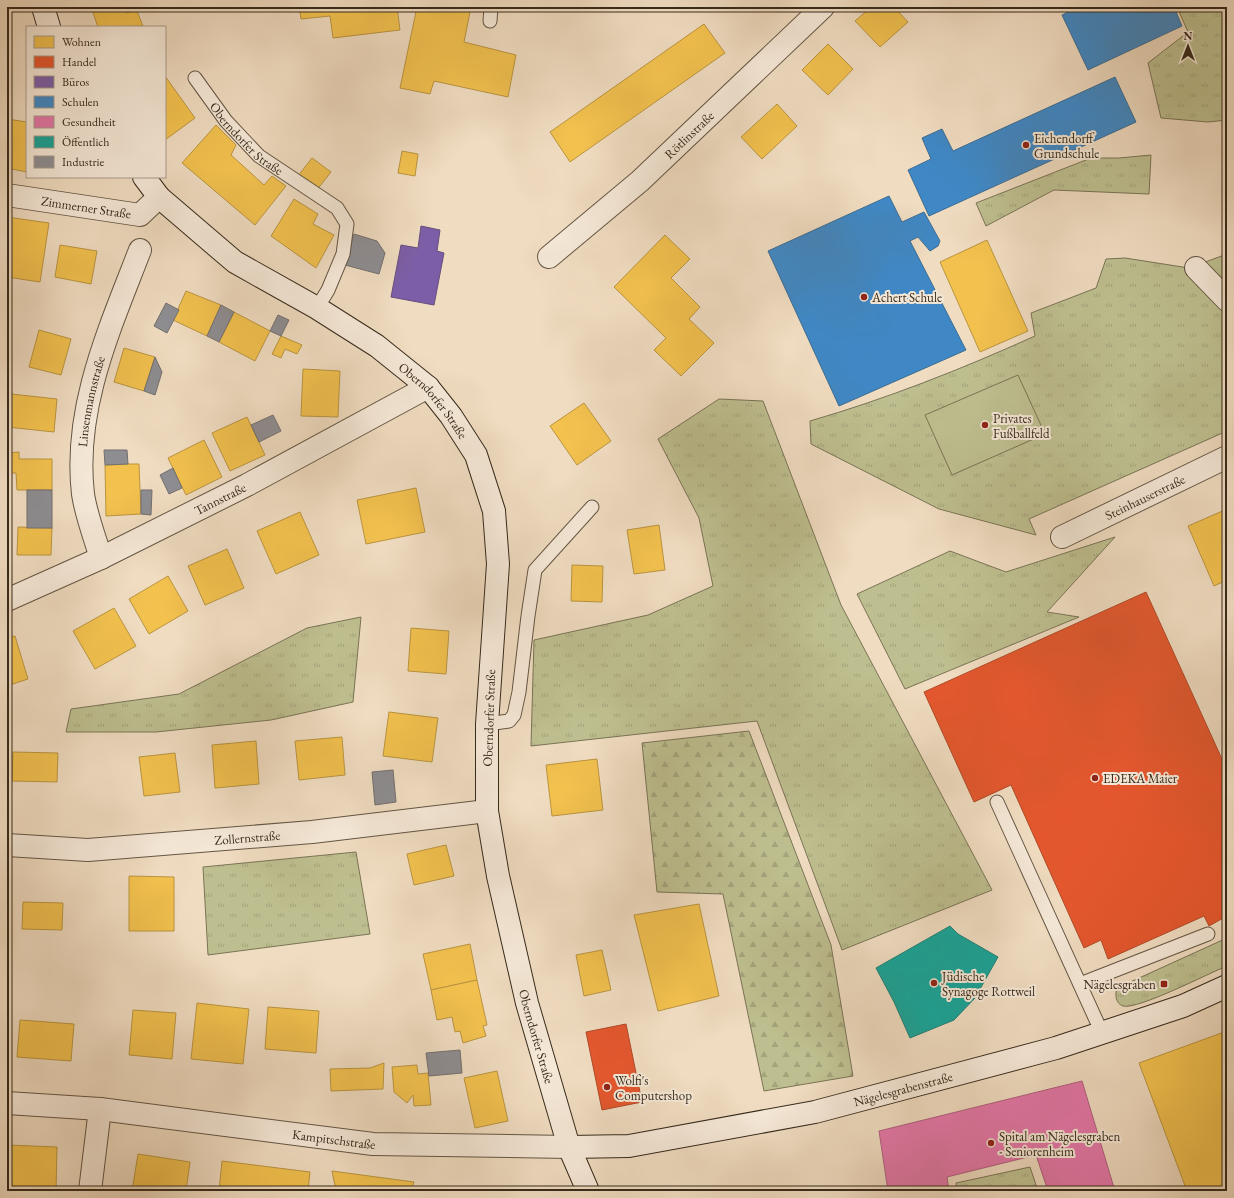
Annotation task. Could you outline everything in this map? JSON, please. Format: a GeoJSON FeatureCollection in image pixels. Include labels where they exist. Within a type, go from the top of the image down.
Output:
{"type":"FeatureCollection","features":[{"type":"Feature","properties":{"kind":"street"},"geometry":{"type":"LineString","coordinates":[[43,7],[49,26]]}},
{"type":"Feature","properties":{"kind":"street","name":"Rötlinstraße"},"geometry":{"type":"LineString","coordinates":[[549,257],[640,181],[823,7]]}},
{"type":"Feature","properties":{"kind":"street","name":"Oberndorfer Straße"},"geometry":{"type":"LineString","coordinates":[[145,178],[159,197],[235,262],[317,308],[377,346],[428,387],[451,416],[476,455],[494,511],[498,564],[487,724],[487,811],[498,876],[527,1003],[569,1147],[588,1191]]}},
{"type":"Feature","properties":{"kind":"street","name":"Zimmerner Straße"},"geometry":{"type":"LineString","coordinates":[[7,195],[140,215],[159,197]]}},
{"type":"Feature","properties":{"kind":"street","name":"Linsenmannstraße"},"geometry":{"type":"LineString","coordinates":[[101,558],[83,494],[82,450],[87,399],[111,326],[140,250]]}},
{"type":"Feature","properties":{"kind":"street"},"geometry":{"type":"LineString","coordinates":[[1196,268],[1227,300]]}},
{"type":"Feature","properties":{"kind":"street","name":"Tannstraße"},"geometry":{"type":"LineString","coordinates":[[7,600],[101,558],[247,485],[428,387]]}},
{"type":"Feature","properties":{"kind":"street","name":"Steinhauserstraße"},"geometry":{"type":"LineString","coordinates":[[1062,537],[1227,457]]}},
{"type":"Feature","properties":{"kind":"street","name":"Zollernstraße"},"geometry":{"type":"LineString","coordinates":[[7,845],[88,850],[312,832],[487,811]]}},
{"type":"Feature","properties":{"kind":"street","name":"Nägelesgrabenstraße"},"geometry":{"type":"LineString","coordinates":[[569,1147],[629,1146],[815,1112],[1056,1048],[1183,1006],[1227,986]]}},
{"type":"Feature","properties":{"kind":"street","name":"Kampitschstraße"},"geometry":{"type":"LineString","coordinates":[[7,1103],[100,1109],[373,1144],[569,1147]]}},
{"type":"Feature","properties":{"kind":"street"},"geometry":{"type":"LineString","coordinates":[[90,1191],[100,1109]]}},
{"type":"Feature","properties":{"kind":"lane"},"geometry":{"type":"LineString","coordinates":[[490,21],[491,7]]}},
{"type":"Feature","properties":{"kind":"lane","name":"Oberndorfer Straße"},"geometry":{"type":"LineString","coordinates":[[195,78],[226,121],[259,156],[337,208],[347,224],[343,254],[328,290],[317,308]]}},
{"type":"Feature","properties":{"kind":"lane"},"geometry":{"type":"LineString","coordinates":[[487,724],[509,720],[514,715],[520,692],[528,616],[535,570],[592,507]]}},
{"type":"Feature","properties":{"kind":"lane"},"geometry":{"type":"LineString","coordinates":[[997,802],[1102,1033]]}},
{"type":"Feature","properties":{"kind":"lane"},"geometry":{"type":"LineString","coordinates":[[1080,984],[1208,934]]}},
{"type":"Feature","properties":{"kind":"green space"},"geometry":{"type":"Polygon","coordinates":[[[1177,7],[1227,7],[1227,120],[1208,122],[1161,118],[1148,63],[1188,32],[1177,7]]]}},
{"type":"Feature","properties":{"kind":"green space"},"geometry":{"type":"Polygon","coordinates":[[[1151,155],[1149,194],[1054,190],[986,226],[976,203],[1091,158],[1119,158],[1151,155]]]}},
{"type":"Feature","properties":{"kind":"green space"},"geometry":{"type":"Polygon","coordinates":[[[1227,254],[1227,431],[1029,519],[1036,535],[939,509],[811,444],[810,421],[924,383],[1035,336],[1031,313],[1096,288],[1106,259],[1125,258],[1189,268],[1227,254]]]}},
{"type":"Feature","properties":{"kind":"green space","name":"Privates Fußballfeld"},"geometry":{"type":"Polygon","coordinates":[[[1018,375],[1045,434],[952,475],[925,415],[1018,375]]]}},
{"type":"Feature","properties":{"kind":"green space"},"geometry":{"type":"Polygon","coordinates":[[[719,399],[763,401],[841,605],[992,890],[842,950],[757,721],[531,746],[534,640],[648,615],[713,586],[699,518],[658,439],[719,399]]]}},
{"type":"Feature","properties":{"kind":"green space"},"geometry":{"type":"Polygon","coordinates":[[[1115,537],[1047,612],[1079,617],[905,689],[857,594],[950,551],[1006,572],[1115,537]]]}},
{"type":"Feature","properties":{"kind":"green space"},"geometry":{"type":"Polygon","coordinates":[[[361,617],[353,702],[271,720],[156,732],[66,732],[71,709],[179,694],[307,628],[361,617]]]}},
{"type":"Feature","properties":{"kind":"green space"},"geometry":{"type":"Polygon","coordinates":[[[749,731],[831,945],[853,1076],[764,1091],[723,894],[657,892],[642,743],[749,731]]]}},
{"type":"Feature","properties":{"kind":"green space"},"geometry":{"type":"Polygon","coordinates":[[[356,852],[370,934],[208,955],[203,867],[356,852]]]}},
{"type":"Feature","properties":{"kind":"green space"},"geometry":{"type":"Polygon","coordinates":[[[1227,938],[1227,966],[1158,997],[1131,1006],[1123,1006],[1118,1003],[1116,996],[1117,988],[1227,938]]]}},
{"type":"Feature","properties":{"kind":"green space"},"geometry":{"type":"Polygon","coordinates":[[[1030,1167],[1038,1191],[957,1191],[956,1183],[1030,1167]]]}},
{"type":"Feature","properties":{"kind":"building: Wohnen"},"geometry":{"type":"Polygon","coordinates":[[[91,7],[125,7],[127,13],[136,9],[143,26],[98,26],[91,7]]]}},
{"type":"Feature","properties":{"kind":"building: Wohnen"},"geometry":{"type":"Polygon","coordinates":[[[299,7],[397,7],[400,30],[333,38],[330,16],[301,19],[299,7]]]}},
{"type":"Feature","properties":{"kind":"building: Wohnen"},"geometry":{"type":"Polygon","coordinates":[[[417,7],[471,7],[464,42],[516,55],[508,97],[434,81],[430,94],[400,88],[417,7]]]}},
{"type":"Feature","properties":{"kind":"building: Wohnen"},"geometry":{"type":"Polygon","coordinates":[[[871,7],[894,7],[908,22],[880,47],[855,21],[871,7]]]}},
{"type":"Feature","properties":{"kind":"building: Wohnen"},"geometry":{"type":"Polygon","coordinates":[[[909,7],[918,7],[913,11],[909,7]]]}},
{"type":"Feature","properties":{"kind":"building: Wohnen"},"geometry":{"type":"Polygon","coordinates":[[[704,24],[725,53],[570,162],[550,132],[704,24]]]}},
{"type":"Feature","properties":{"kind":"building: Wohnen"},"geometry":{"type":"Polygon","coordinates":[[[828,44],[853,69],[828,95],[802,70],[828,44]]]}},
{"type":"Feature","properties":{"kind":"building: Wohnen"},"geometry":{"type":"Polygon","coordinates":[[[166,77],[195,118],[166,139],[166,77]]]}},
{"type":"Feature","properties":{"kind":"building: Wohnen"},"geometry":{"type":"Polygon","coordinates":[[[777,104],[797,126],[762,159],[741,137],[777,104]]]}},
{"type":"Feature","properties":{"kind":"building: Wohnen"},"geometry":{"type":"Polygon","coordinates":[[[7,119],[26,122],[26,172],[7,168],[7,119]]]}},
{"type":"Feature","properties":{"kind":"building: Wohnen"},"geometry":{"type":"Polygon","coordinates":[[[216,125],[236,145],[231,155],[264,185],[272,176],[286,186],[255,225],[182,163],[216,125]]]}},
{"type":"Feature","properties":{"kind":"building: Wohnen"},"geometry":{"type":"Polygon","coordinates":[[[402,151],[418,154],[415,176],[398,173],[402,151]]]}},
{"type":"Feature","properties":{"kind":"building: Wohnen"},"geometry":{"type":"Polygon","coordinates":[[[312,158],[331,172],[316,191],[298,176],[312,158]]]}},
{"type":"Feature","properties":{"kind":"building: Wohnen"},"geometry":{"type":"Polygon","coordinates":[[[294,199],[318,214],[313,224],[334,235],[316,268],[271,236],[294,199]]]}},
{"type":"Feature","properties":{"kind":"building: Wohnen"},"geometry":{"type":"Polygon","coordinates":[[[7,217],[49,223],[40,282],[7,277],[7,217]]]}},
{"type":"Feature","properties":{"kind":"building: Wohnen"},"geometry":{"type":"Polygon","coordinates":[[[665,235],[690,259],[671,278],[700,307],[689,319],[714,343],[681,376],[654,350],[666,338],[614,287],[665,235]]]}},
{"type":"Feature","properties":{"kind":"building: Wohnen"},"geometry":{"type":"Polygon","coordinates":[[[987,240],[1028,331],[980,352],[940,262],[987,240]]]}},
{"type":"Feature","properties":{"kind":"building: Wohnen"},"geometry":{"type":"Polygon","coordinates":[[[60,245],[97,251],[91,284],[55,277],[60,245]]]}},
{"type":"Feature","properties":{"kind":"building: Wohnen"},"geometry":{"type":"Polygon","coordinates":[[[186,291],[221,305],[207,336],[173,320],[186,291]]]}},
{"type":"Feature","properties":{"kind":"building: Wohnen"},"geometry":{"type":"Polygon","coordinates":[[[234,312],[270,331],[255,361],[219,342],[234,312]]]}},
{"type":"Feature","properties":{"kind":"building: Wohnen"},"geometry":{"type":"Polygon","coordinates":[[[39,330],[71,339],[61,375],[29,367],[39,330]]]}},
{"type":"Feature","properties":{"kind":"building: Wohnen"},"geometry":{"type":"Polygon","coordinates":[[[281,336],[302,345],[297,354],[285,349],[281,358],[272,354],[281,336]]]}},
{"type":"Feature","properties":{"kind":"building: Wohnen"},"geometry":{"type":"Polygon","coordinates":[[[124,348],[155,357],[144,391],[114,382],[124,348]]]}},
{"type":"Feature","properties":{"kind":"building: Wohnen"},"geometry":{"type":"Polygon","coordinates":[[[303,369],[340,371],[338,417],[301,416],[303,369]]]}},
{"type":"Feature","properties":{"kind":"building: Wohnen"},"geometry":{"type":"Polygon","coordinates":[[[11,394],[57,399],[54,432],[7,427],[11,394]]]}},
{"type":"Feature","properties":{"kind":"building: Wohnen"},"geometry":{"type":"Polygon","coordinates":[[[584,403],[611,441],[577,465],[550,426],[584,403]]]}},
{"type":"Feature","properties":{"kind":"building: Wohnen"},"geometry":{"type":"Polygon","coordinates":[[[247,417],[265,455],[230,471],[212,433],[247,417]]]}},
{"type":"Feature","properties":{"kind":"building: Wohnen"},"geometry":{"type":"Polygon","coordinates":[[[204,440],[222,477],[186,495],[168,458],[204,440]]]}},
{"type":"Feature","properties":{"kind":"building: Wohnen"},"geometry":{"type":"Polygon","coordinates":[[[19,452],[19,459],[52,459],[52,490],[17,490],[16,473],[7,473],[7,453],[19,452]]]}},
{"type":"Feature","properties":{"kind":"building: Wohnen"},"geometry":{"type":"Polygon","coordinates":[[[139,464],[141,514],[106,516],[105,465],[139,464]]]}},
{"type":"Feature","properties":{"kind":"building: Wohnen"},"geometry":{"type":"Polygon","coordinates":[[[416,488],[425,532],[366,544],[357,500],[416,488]]]}},
{"type":"Feature","properties":{"kind":"building: Wohnen"},"geometry":{"type":"Polygon","coordinates":[[[1227,509],[1227,580],[1214,586],[1188,526],[1227,509]]]}},
{"type":"Feature","properties":{"kind":"building: Wohnen"},"geometry":{"type":"Polygon","coordinates":[[[300,512],[319,555],[276,574],[257,531],[300,512]]]}},
{"type":"Feature","properties":{"kind":"building: Wohnen"},"geometry":{"type":"Polygon","coordinates":[[[659,525],[665,570],[634,574],[627,530],[659,525]]]}},
{"type":"Feature","properties":{"kind":"building: Wohnen"},"geometry":{"type":"Polygon","coordinates":[[[18,527],[52,528],[51,555],[17,555],[18,527]]]}},
{"type":"Feature","properties":{"kind":"building: Wohnen"},"geometry":{"type":"Polygon","coordinates":[[[227,549],[244,588],[205,605],[188,566],[227,549]]]}},
{"type":"Feature","properties":{"kind":"building: Wohnen"},"geometry":{"type":"Polygon","coordinates":[[[572,565],[603,566],[602,602],[571,601],[572,565]]]}},
{"type":"Feature","properties":{"kind":"building: Wohnen"},"geometry":{"type":"Polygon","coordinates":[[[168,576],[188,611],[149,634],[129,599],[168,576]]]}},
{"type":"Feature","properties":{"kind":"building: Wohnen"},"geometry":{"type":"Polygon","coordinates":[[[114,608],[136,646],[95,669],[73,631],[114,608]]]}},
{"type":"Feature","properties":{"kind":"building: Wohnen"},"geometry":{"type":"Polygon","coordinates":[[[411,628],[449,631],[446,674],[408,671],[411,628]]]}},
{"type":"Feature","properties":{"kind":"building: Wohnen"},"geometry":{"type":"Polygon","coordinates":[[[15,636],[28,679],[7,686],[7,638],[15,636]]]}},
{"type":"Feature","properties":{"kind":"building: Wohnen"},"geometry":{"type":"Polygon","coordinates":[[[389,712],[438,718],[432,762],[383,756],[389,712]]]}},
{"type":"Feature","properties":{"kind":"building: Wohnen"},"geometry":{"type":"Polygon","coordinates":[[[342,737],[345,775],[299,780],[295,741],[342,737]]]}},
{"type":"Feature","properties":{"kind":"building: Wohnen"},"geometry":{"type":"Polygon","coordinates":[[[256,741],[259,784],[215,788],[212,745],[256,741]]]}},
{"type":"Feature","properties":{"kind":"building: Wohnen"},"geometry":{"type":"Polygon","coordinates":[[[13,752],[58,753],[57,782],[12,781],[13,752]]]}},
{"type":"Feature","properties":{"kind":"building: Wohnen"},"geometry":{"type":"Polygon","coordinates":[[[175,753],[180,792],[144,796],[139,757],[175,753]]]}},
{"type":"Feature","properties":{"kind":"building: Wohnen"},"geometry":{"type":"Polygon","coordinates":[[[597,759],[603,810],[552,816],[546,765],[597,759]]]}},
{"type":"Feature","properties":{"kind":"building: Wohnen"},"geometry":{"type":"Polygon","coordinates":[[[446,845],[454,876],[414,885],[407,854],[446,845]]]}},
{"type":"Feature","properties":{"kind":"building: Wohnen"},"geometry":{"type":"Polygon","coordinates":[[[129,876],[174,877],[174,931],[129,931],[129,876]]]}},
{"type":"Feature","properties":{"kind":"building: Wohnen"},"geometry":{"type":"Polygon","coordinates":[[[23,902],[63,903],[62,930],[22,929],[23,902]]]}},
{"type":"Feature","properties":{"kind":"building: Wohnen"},"geometry":{"type":"Polygon","coordinates":[[[699,904],[719,996],[658,1011],[634,915],[699,904]]]}},
{"type":"Feature","properties":{"kind":"building: Wohnen"},"geometry":{"type":"Polygon","coordinates":[[[470,944],[477,980],[431,990],[423,954],[470,944]]]}},
{"type":"Feature","properties":{"kind":"building: Wohnen"},"geometry":{"type":"Polygon","coordinates":[[[602,950],[611,990],[584,996],[576,955],[602,950]]]}},
{"type":"Feature","properties":{"kind":"building: Wohnen"},"geometry":{"type":"Polygon","coordinates":[[[477,980],[487,1025],[483,1026],[486,1036],[463,1043],[460,1031],[455,1032],[452,1017],[437,1020],[431,990],[477,980]]]}},
{"type":"Feature","properties":{"kind":"building: Wohnen"},"geometry":{"type":"Polygon","coordinates":[[[197,1003],[249,1009],[243,1064],[191,1059],[197,1003]]]}},
{"type":"Feature","properties":{"kind":"building: Wohnen"},"geometry":{"type":"Polygon","coordinates":[[[268,1007],[319,1011],[316,1053],[265,1049],[268,1007]]]}},
{"type":"Feature","properties":{"kind":"building: Wohnen"},"geometry":{"type":"Polygon","coordinates":[[[133,1010],[176,1013],[172,1059],[129,1055],[133,1010]]]}},
{"type":"Feature","properties":{"kind":"building: Wohnen"},"geometry":{"type":"Polygon","coordinates":[[[20,1020],[74,1024],[71,1061],[17,1057],[20,1020]]]}},
{"type":"Feature","properties":{"kind":"building: Wohnen"},"geometry":{"type":"Polygon","coordinates":[[[1227,1031],[1227,1191],[1187,1191],[1139,1063],[1227,1031]]]}},
{"type":"Feature","properties":{"kind":"building: Wohnen"},"geometry":{"type":"Polygon","coordinates":[[[384,1063],[383,1089],[331,1091],[330,1069],[370,1068],[384,1063]]]}},
{"type":"Feature","properties":{"kind":"building: Wohnen"},"geometry":{"type":"Polygon","coordinates":[[[417,1065],[418,1074],[428,1073],[431,1105],[414,1106],[413,1095],[407,1103],[394,1092],[392,1067],[417,1065]]]}},
{"type":"Feature","properties":{"kind":"building: Wohnen"},"geometry":{"type":"Polygon","coordinates":[[[497,1071],[508,1121],[475,1128],[464,1078],[497,1071]]]}},
{"type":"Feature","properties":{"kind":"building: Wohnen"},"geometry":{"type":"Polygon","coordinates":[[[7,1145],[57,1147],[56,1191],[7,1191],[7,1145]]]}},
{"type":"Feature","properties":{"kind":"building: Wohnen"},"geometry":{"type":"Polygon","coordinates":[[[138,1154],[190,1162],[186,1191],[132,1191],[138,1154]]]}},
{"type":"Feature","properties":{"kind":"building: Wohnen"},"geometry":{"type":"Polygon","coordinates":[[[222,1161],[310,1172],[308,1191],[219,1191],[222,1161]]]}},
{"type":"Feature","properties":{"kind":"building: Wohnen"},"geometry":{"type":"Polygon","coordinates":[[[332,1171],[414,1182],[411,1191],[336,1191],[332,1171]]]}},
{"type":"Feature","properties":{"kind":"building: Handel","name":"EDEKA Maier"},"geometry":{"type":"Polygon","coordinates":[[[1146,592],[1227,770],[1227,916],[1209,926],[1204,916],[1108,959],[1101,940],[1084,948],[1011,785],[974,802],[924,692],[1146,592]]]}},
{"type":"Feature","properties":{"kind":"building: Handel"},"geometry":{"type":"Polygon","coordinates":[[[626,1024],[642,1102],[602,1110],[586,1032],[626,1024]]]}},
{"type":"Feature","properties":{"kind":"building: Büros"},"geometry":{"type":"Polygon","coordinates":[[[421,226],[440,230],[437,251],[444,253],[434,305],[391,297],[401,245],[418,248],[421,226]]]}},
{"type":"Feature","properties":{"kind":"building: Schulen"},"geometry":{"type":"Polygon","coordinates":[[[1079,7],[1174,7],[1182,26],[1088,70],[1062,15],[1079,7]]]}},
{"type":"Feature","properties":{"kind":"building: Schulen","name":"Eichendorff Grundschule"},"geometry":{"type":"Polygon","coordinates":[[[1115,77],[1136,122],[929,216],[908,170],[931,159],[922,138],[942,129],[953,151],[1115,77]]]}},
{"type":"Feature","properties":{"kind":"building: Schulen","name":"Achert Schule"},"geometry":{"type":"Polygon","coordinates":[[[889,196],[902,222],[924,212],[940,241],[938,246],[930,251],[918,237],[910,241],[966,350],[839,406],[768,251],[889,196]]]}},
{"type":"Feature","properties":{"kind":"building: Gesundheit","name":"Spital am Nägelesgraben - Seniorenheim"},"geometry":{"type":"Polygon","coordinates":[[[1082,1081],[1115,1191],[1048,1191],[1036,1155],[947,1177],[949,1191],[888,1191],[879,1131],[1082,1081]]]}},
{"type":"Feature","properties":{"kind":"building: Öffentlich","name":"Jüdische Synagoge Rottweil"},"geometry":{"type":"Polygon","coordinates":[[[950,926],[958,934],[998,957],[975,998],[954,1020],[910,1038],[894,1002],[876,968],[950,926]]]}},
{"type":"Feature","properties":{"kind":"building: Industrie"},"geometry":{"type":"Polygon","coordinates":[[[354,234],[377,241],[385,253],[379,274],[345,265],[354,234]]]}},
{"type":"Feature","properties":{"kind":"building: Industrie"},"geometry":{"type":"Polygon","coordinates":[[[166,303],[179,310],[167,333],[154,326],[166,303]]]}},
{"type":"Feature","properties":{"kind":"building: Industrie"},"geometry":{"type":"Polygon","coordinates":[[[221,305],[234,312],[219,342],[207,336],[221,305]]]}},
{"type":"Feature","properties":{"kind":"building: Industrie"},"geometry":{"type":"Polygon","coordinates":[[[278,315],[289,320],[281,336],[270,331],[278,315]]]}},
{"type":"Feature","properties":{"kind":"building: Industrie"},"geometry":{"type":"Polygon","coordinates":[[[155,357],[162,372],[155,395],[144,391],[155,357]]]}},
{"type":"Feature","properties":{"kind":"building: Industrie"},"geometry":{"type":"Polygon","coordinates":[[[273,415],[281,431],[259,442],[251,425],[273,415]]]}},
{"type":"Feature","properties":{"kind":"building: Industrie"},"geometry":{"type":"Polygon","coordinates":[[[104,450],[127,450],[128,464],[105,465],[104,450]]]}},
{"type":"Feature","properties":{"kind":"building: Industrie"},"geometry":{"type":"Polygon","coordinates":[[[173,468],[182,488],[169,494],[160,475],[173,468]]]}},
{"type":"Feature","properties":{"kind":"building: Industrie"},"geometry":{"type":"Polygon","coordinates":[[[27,490],[52,490],[52,528],[27,528],[27,490]]]}},
{"type":"Feature","properties":{"kind":"building: Industrie"},"geometry":{"type":"Polygon","coordinates":[[[141,490],[152,490],[151,515],[141,514],[141,490]]]}},
{"type":"Feature","properties":{"kind":"building: Industrie"},"geometry":{"type":"Polygon","coordinates":[[[393,770],[396,802],[375,805],[372,772],[393,770]]]}},
{"type":"Feature","properties":{"kind":"building: Industrie"},"geometry":{"type":"Polygon","coordinates":[[[460,1050],[462,1073],[429,1076],[426,1053],[460,1050]]]}},
{"type":"Feature","properties":{"kind":"place","name":"Eichendorff Grundschule"},"geometry":{"type":"Point","coordinates":[1026,145]}},
{"type":"Feature","properties":{"kind":"place","name":"Achert Schule"},"geometry":{"type":"Point","coordinates":[864,297]}},
{"type":"Feature","properties":{"kind":"place","name":"Privates Fußballfeld"},"geometry":{"type":"Point","coordinates":[985,425]}},
{"type":"Feature","properties":{"kind":"place","name":"EDEKA Maier"},"geometry":{"type":"Point","coordinates":[1095,778]}},
{"type":"Feature","properties":{"kind":"place","name":"Jüdische Synagoge Rottweil"},"geometry":{"type":"Point","coordinates":[934,983]}},
{"type":"Feature","properties":{"kind":"place","name":"Nägelesgraben"},"geometry":{"type":"Point","coordinates":[1164,984]}},
{"type":"Feature","properties":{"kind":"place","name":"Wolfi's Computershop"},"geometry":{"type":"Point","coordinates":[607,1087]}},
{"type":"Feature","properties":{"kind":"place","name":"Spital am Nägelesgraben - Seniorenheim"},"geometry":{"type":"Point","coordinates":[991,1143]}}]}
